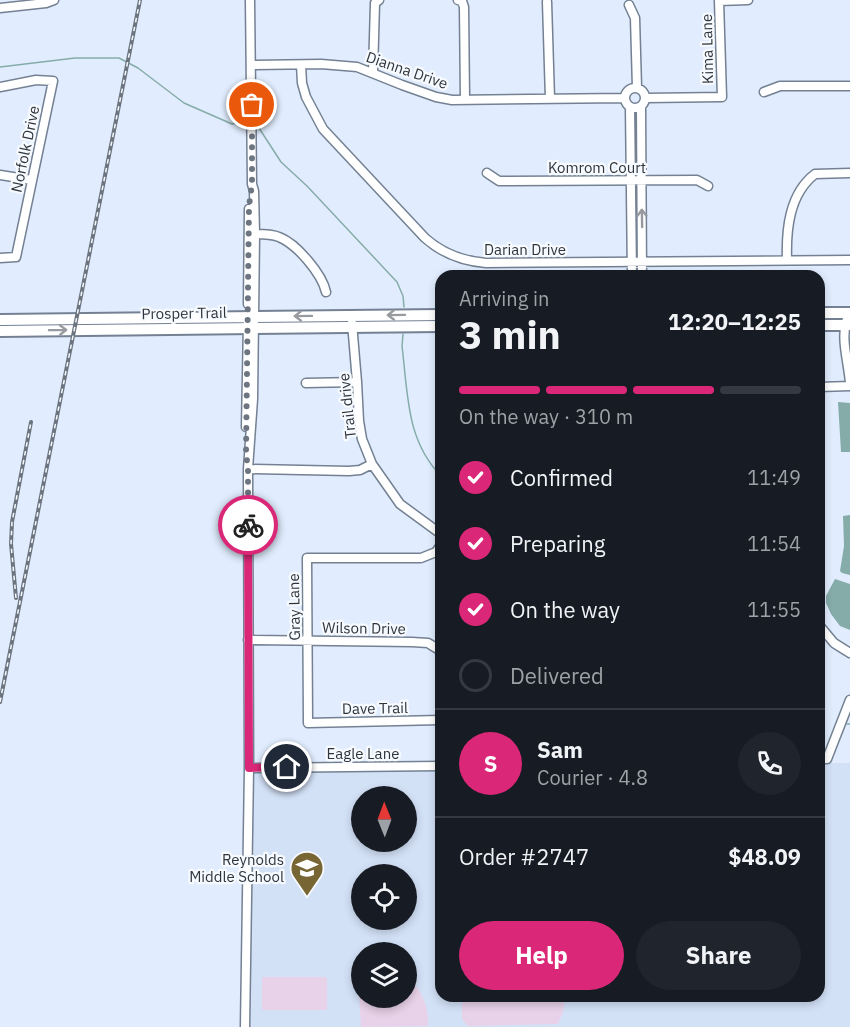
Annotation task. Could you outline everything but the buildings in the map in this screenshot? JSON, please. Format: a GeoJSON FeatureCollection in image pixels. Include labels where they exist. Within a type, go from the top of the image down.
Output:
{"type":"FeatureCollection","features":[{"type":"Feature","properties":{"kind":"main road"},"geometry":{"type":"LineString","coordinates":[[825,313],[850,313]]}},
{"type":"Feature","properties":{"kind":"main road","name":"Prosper Trail"},"geometry":{"type":"LineString","coordinates":[[0,320],[352,321],[435,315]]}},
{"type":"Feature","properties":{"kind":"main road","name":"Prosper Trail"},"geometry":{"type":"LineString","coordinates":[[352,321],[435,326]]}},
{"type":"Feature","properties":{"kind":"main road","name":"Prosper Trail"},"geometry":{"type":"LineString","coordinates":[[0,331],[251,322]]}},
{"type":"Feature","properties":{"kind":"main road"},"geometry":{"type":"LineString","coordinates":[[825,325],[847,325]]}},
{"type":"Feature","properties":{"kind":"street"},"geometry":{"type":"LineString","coordinates":[[0,8],[54,0]]}},
{"type":"Feature","properties":{"kind":"street"},"geometry":{"type":"LineString","coordinates":[[245,1027],[249,768],[248,469],[253,399],[249,206],[252,184],[250,0]]}},
{"type":"Feature","properties":{"kind":"street"},"geometry":{"type":"LineString","coordinates":[[719,1],[748,0]]}},
{"type":"Feature","properties":{"kind":"street"},"geometry":{"type":"LineString","coordinates":[[373,73],[377,1]]}},
{"type":"Feature","properties":{"kind":"street"},"geometry":{"type":"LineString","coordinates":[[460,1],[465,7],[465,100]]}},
{"type":"Feature","properties":{"kind":"street","name":"Kima Lane"},"geometry":{"type":"LineString","coordinates":[[646,98],[722,97],[719,1]]}},
{"type":"Feature","properties":{"kind":"street"},"geometry":{"type":"LineString","coordinates":[[547,2],[550,99]]}},
{"type":"Feature","properties":{"kind":"street"},"geometry":{"type":"LineString","coordinates":[[629,5],[635,18],[637,88]]}},
{"type":"Feature","properties":{"kind":"street","name":"Dianna Drive"},"geometry":{"type":"LineString","coordinates":[[251,65],[357,67],[436,97],[465,100],[625,98]]}},
{"type":"Feature","properties":{"kind":"street","name":"Darian Drive"},"geometry":{"type":"LineString","coordinates":[[301,65],[302,83],[310,109],[323,129],[425,238],[443,252],[462,260],[486,263],[850,260]]}},
{"type":"Feature","properties":{"kind":"street","name":"Norfolk Drive"},"geometry":{"type":"LineString","coordinates":[[0,87],[36,80],[53,81],[16,257],[0,258]]}},
{"type":"Feature","properties":{"kind":"street"},"geometry":{"type":"LineString","coordinates":[[764,92],[780,86],[850,86]]}},
{"type":"Feature","properties":{"kind":"street"},"geometry":{"type":"LineString","coordinates":[[637,88],[628,92],[625,98],[630,107],[642,270]]}},
{"type":"Feature","properties":{"kind":"street"},"geometry":{"type":"LineString","coordinates":[[632,270],[641,107],[646,98],[637,88]]}},
{"type":"Feature","properties":{"kind":"street"},"geometry":{"type":"LineString","coordinates":[[630,107],[641,107]]}},
{"type":"Feature","properties":{"kind":"street","name":"Komrom Court"},"geometry":{"type":"LineString","coordinates":[[487,173],[499,181],[697,180],[708,186]]}},
{"type":"Feature","properties":{"kind":"street"},"geometry":{"type":"LineString","coordinates":[[787,260],[787,233],[791,213],[804,185],[815,174],[850,173]]}},
{"type":"Feature","properties":{"kind":"street"},"geometry":{"type":"LineString","coordinates":[[0,175],[32,180]]}},
{"type":"Feature","properties":{"kind":"street"},"geometry":{"type":"LineString","coordinates":[[251,322],[255,234],[252,184]]}},
{"type":"Feature","properties":{"kind":"street"},"geometry":{"type":"LineString","coordinates":[[255,234],[276,236],[291,244],[320,276],[326,292]]}},
{"type":"Feature","properties":{"kind":"street"},"geometry":{"type":"LineString","coordinates":[[825,386],[850,384],[843,339],[850,313]]}},
{"type":"Feature","properties":{"kind":"street","name":"Trail drive"},"geometry":{"type":"LineString","coordinates":[[352,321],[362,439],[372,464],[400,504],[435,530]]}},
{"type":"Feature","properties":{"kind":"street"},"geometry":{"type":"LineString","coordinates":[[306,383],[357,382]]}},
{"type":"Feature","properties":{"kind":"street"},"geometry":{"type":"LineString","coordinates":[[248,469],[349,471],[360,470],[372,464]]}},
{"type":"Feature","properties":{"kind":"street","name":"Gray Lane"},"geometry":{"type":"LineString","coordinates":[[309,723],[307,558],[421,558],[435,552]]}},
{"type":"Feature","properties":{"kind":"street"},"geometry":{"type":"LineString","coordinates":[[825,632],[834,643],[850,653]]}},
{"type":"Feature","properties":{"kind":"street","name":"Wilson Drive"},"geometry":{"type":"LineString","coordinates":[[248,640],[412,642],[428,643],[435,647]]}},
{"type":"Feature","properties":{"kind":"street"},"geometry":{"type":"LineString","coordinates":[[825,755],[850,700]]}},
{"type":"Feature","properties":{"kind":"street","name":"Dave Trail"},"geometry":{"type":"LineString","coordinates":[[309,723],[435,720]]}},
{"type":"Feature","properties":{"kind":"street","name":"Eagle Lane"},"geometry":{"type":"LineString","coordinates":[[249,768],[435,766]]}},
{"type":"Feature","properties":{"kind":"shaded area"},"geometry":{"type":"Polygon","coordinates":[[[838,402],[850,403],[850,452],[841,452],[838,402]]]}},
{"type":"Feature","properties":{"kind":"shaded area"},"geometry":{"type":"Polygon","coordinates":[[[850,515],[850,575],[840,571],[844,546],[843,516],[850,515]]]}},
{"type":"Feature","properties":{"kind":"shaded area"},"geometry":{"type":"Polygon","coordinates":[[[835,579],[850,584],[850,630],[840,626],[826,603],[826,596],[835,579]]]}},
{"type":"Feature","properties":{"kind":"shaded area","name":"Reynolds Middle School"},"geometry":{"type":"Polygon","coordinates":[[[825,763],[850,763],[850,1027],[249,1027],[252,774],[256,772],[435,769],[435,1002],[825,1002],[825,763]]]}},
{"type":"Feature","properties":{"kind":"shaded area"},"geometry":{"type":"Polygon","coordinates":[[[262,977],[327,977],[327,1010],[262,1010],[262,977]]]}},
{"type":"Feature","properties":{"kind":"shaded area"},"geometry":{"type":"Polygon","coordinates":[[[417,987],[424,999],[428,1026],[361,1027],[360,1008],[417,1008],[417,987]]]}},
{"type":"Feature","properties":{"kind":"shaded area"},"geometry":{"type":"Polygon","coordinates":[[[462,1002],[564,1002],[558,1024],[468,1026],[462,1019],[462,1002]]]}},
{"type":"Feature","properties":{"kind":"waterway"},"geometry":{"type":"LineString","coordinates":[[0,67],[75,58],[119,58],[138,68],[184,103],[232,124],[243,122]]}},
{"type":"Feature","properties":{"kind":"waterway"},"geometry":{"type":"LineString","coordinates":[[259,128],[281,162],[307,186],[397,282],[403,296],[404,307]]}},
{"type":"Feature","properties":{"kind":"waterway"},"geometry":{"type":"LineString","coordinates":[[403,334],[402,346],[411,416],[421,447],[435,468]]}},
{"type":"Feature","properties":{"kind":"railway"},"geometry":{"type":"LineString","coordinates":[[0,702],[140,0]]}},
{"type":"Feature","properties":{"kind":"railway"},"geometry":{"type":"LineString","coordinates":[[16,598],[11,544],[12,522],[31,422]]}},
{"type":"Feature","properties":{"kind":"way so far"},"geometry":{"type":"LineString","coordinates":[[248,525],[246,399],[252,105]]}},
{"type":"Feature","properties":{"kind":"place","name":"Reynolds Middle School"},"geometry":{"type":"Point","coordinates":[307,897]}},
{"type":"Feature","properties":{"kind":"route"},"geometry":{"type":"LineString","coordinates":[[248,525],[249,768],[287,767]]}}]}
